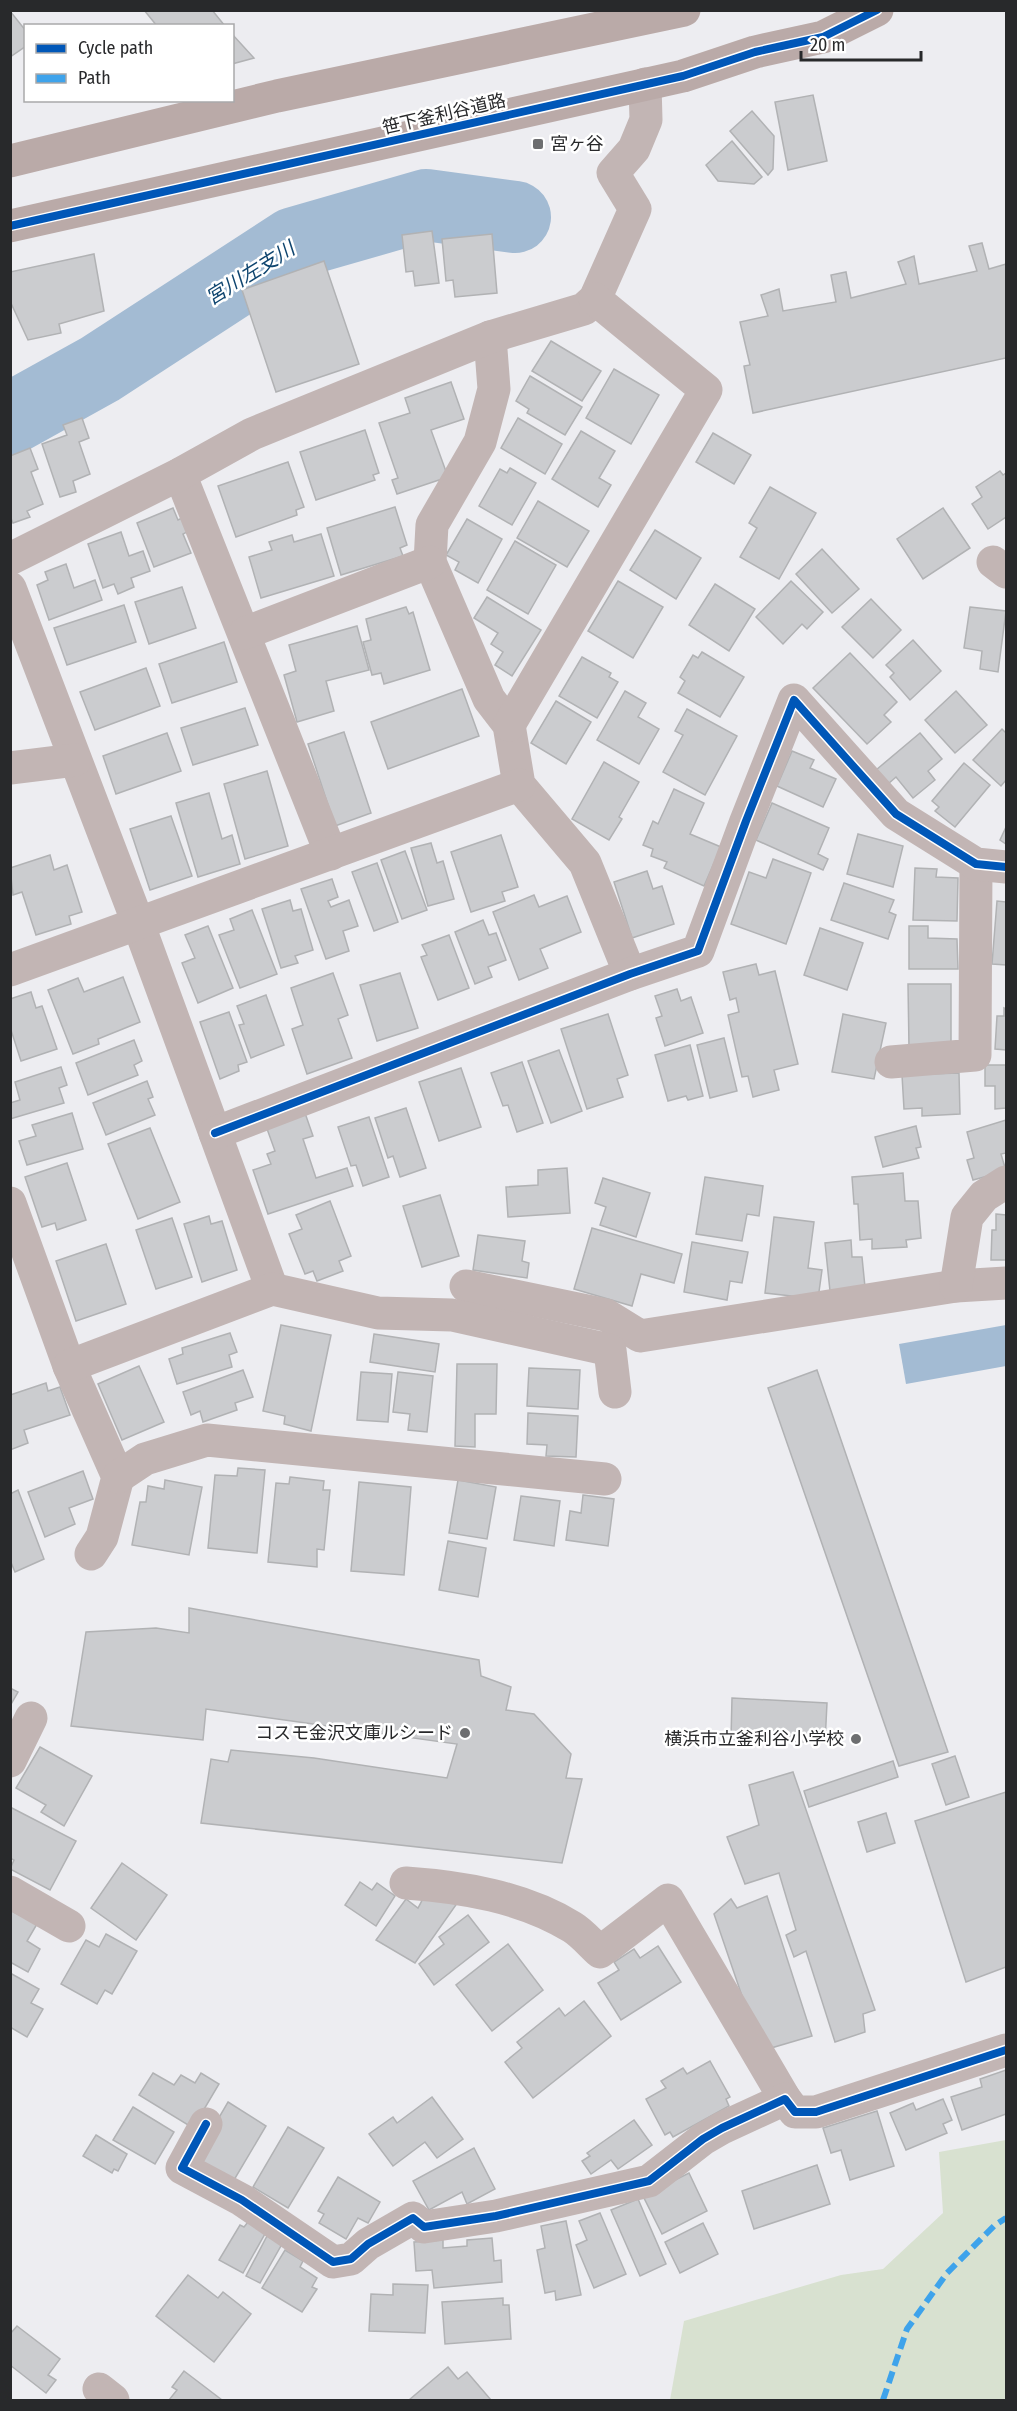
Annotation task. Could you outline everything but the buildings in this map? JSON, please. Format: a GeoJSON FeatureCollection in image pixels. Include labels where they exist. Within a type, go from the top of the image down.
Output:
{"type":"FeatureCollection","features":[{"type":"Feature","properties":{"kind":"street"},"geometry":{"type":"LineString","coordinates":[[10,161],[277,96],[684,10]]}},
{"type":"Feature","properties":{"kind":"street","name":"笹下釜利谷道路"},"geometry":{"type":"LineString","coordinates":[[10,226],[683,76],[756,52],[823,37],[877,10]]}},
{"type":"Feature","properties":{"kind":"street"},"geometry":{"type":"LineString","coordinates":[[10,559],[180,474],[252,434],[490,337],[584,309],[595,299],[635,209],[613,173],[634,149],[646,120],[645,84]]}},
{"type":"Feature","properties":{"kind":"street"},"geometry":{"type":"LineString","coordinates":[[509,725],[706,390],[595,299]]}},
{"type":"Feature","properties":{"kind":"street"},"geometry":{"type":"LineString","coordinates":[[490,337],[494,389],[480,442],[432,525],[430,562],[489,699],[509,725],[519,785],[585,863],[630,974]]}},
{"type":"Feature","properties":{"kind":"street"},"geometry":{"type":"LineString","coordinates":[[180,474],[331,854]]}},
{"type":"Feature","properties":{"kind":"street"},"geometry":{"type":"LineString","coordinates":[[245,633],[430,562]]}},
{"type":"Feature","properties":{"kind":"street"},"geometry":{"type":"LineString","coordinates":[[10,588],[138,923],[272,1289]]}},
{"type":"Feature","properties":{"kind":"street"},"geometry":{"type":"LineString","coordinates":[[215,1132],[630,974],[698,951],[746,820],[794,700],[896,814],[991,866],[975,1055],[891,1062]]}},
{"type":"Feature","properties":{"kind":"street"},"geometry":{"type":"LineString","coordinates":[[10,768],[75,760]]}},
{"type":"Feature","properties":{"kind":"street"},"geometry":{"type":"LineString","coordinates":[[10,970],[519,785]]}},
{"type":"Feature","properties":{"kind":"street"},"geometry":{"type":"LineString","coordinates":[[956,1286],[967,1217],[984,1196],[1006,1182]]}},
{"type":"Feature","properties":{"kind":"street"},"geometry":{"type":"LineString","coordinates":[[10,1203],[69,1366],[118,1477],[102,1537],[91,1554]]}},
{"type":"Feature","properties":{"kind":"street"},"geometry":{"type":"LineString","coordinates":[[466,1286],[606,1315],[640,1336],[956,1286],[1006,1283]]}},
{"type":"Feature","properties":{"kind":"street"},"geometry":{"type":"LineString","coordinates":[[69,1366],[272,1289],[378,1313],[452,1315],[610,1350],[615,1392]]}},
{"type":"Feature","properties":{"kind":"street"},"geometry":{"type":"LineString","coordinates":[[118,1477],[145,1459],[207,1440],[605,1479]]}},
{"type":"Feature","properties":{"kind":"street"},"geometry":{"type":"LineString","coordinates":[[10,1761],[31,1718]]}},
{"type":"Feature","properties":{"kind":"street"},"geometry":{"type":"LineString","coordinates":[[406,1883],[472,1891],[512,1900],[573,1928],[600,1952],[668,1900],[785,2099],[795,2112],[816,2112],[1006,2050]]}},
{"type":"Feature","properties":{"kind":"street"},"geometry":{"type":"LineString","coordinates":[[10,1892],[69,1926]]}},
{"type":"Feature","properties":{"kind":"street"},"geometry":{"type":"LineString","coordinates":[[206,2124],[182,2168],[242,2200],[333,2262],[351,2259],[368,2244],[413,2218],[424,2227],[496,2216],[649,2181],[722,2128],[785,2099]]}},
{"type":"Feature","properties":{"kind":"green space"},"geometry":{"type":"Polygon","coordinates":[[[1006,2140],[1006,2400],[670,2400],[684,2321],[841,2275],[883,2269],[943,2213],[939,2152],[1006,2140]]]}},
{"type":"Feature","properties":{"kind":"water"},"geometry":{"type":"Polygon","coordinates":[[[1006,1325],[1006,1366],[906,1384],[899,1344],[1006,1325]]]}},
{"type":"Feature","properties":{"kind":"waterway","name":"宮川左支川"},"geometry":{"type":"LineString","coordinates":[[10,419],[100,369],[294,243],[426,205],[515,217]]}},
{"type":"Feature","properties":{"kind":"marked path"},"geometry":{"type":"LineString","coordinates":[[883,2400],[907,2329],[947,2273],[995,2225],[1006,2218]]}},
{"type":"Feature","properties":{"kind":"cycle path"},"geometry":{"type":"LineString","coordinates":[[10,226],[683,76],[755,52],[823,37],[877,10]]}},
{"type":"Feature","properties":{"kind":"cycle path"},"geometry":{"type":"LineString","coordinates":[[215,1133],[630,974],[698,951],[794,700],[896,814],[976,864],[1006,867]]}},
{"type":"Feature","properties":{"kind":"cycle path"},"geometry":{"type":"LineString","coordinates":[[206,2124],[182,2168],[242,2200],[333,2262],[351,2259],[368,2244],[413,2218],[424,2227],[496,2216],[649,2181],[703,2139],[785,2099],[795,2112],[816,2112],[1006,2050]]}},
{"type":"Feature","properties":{"kind":"place","name":"宮ヶ谷"},"geometry":{"type":"Point","coordinates":[538,144]}},
{"type":"Feature","properties":{"kind":"place","name":"コスモ金沢文庫ルシード"},"geometry":{"type":"Point","coordinates":[465,1733]}},
{"type":"Feature","properties":{"kind":"place","name":"横浜市立釜利谷小学校"},"geometry":{"type":"Point","coordinates":[856,1739]}}]}
